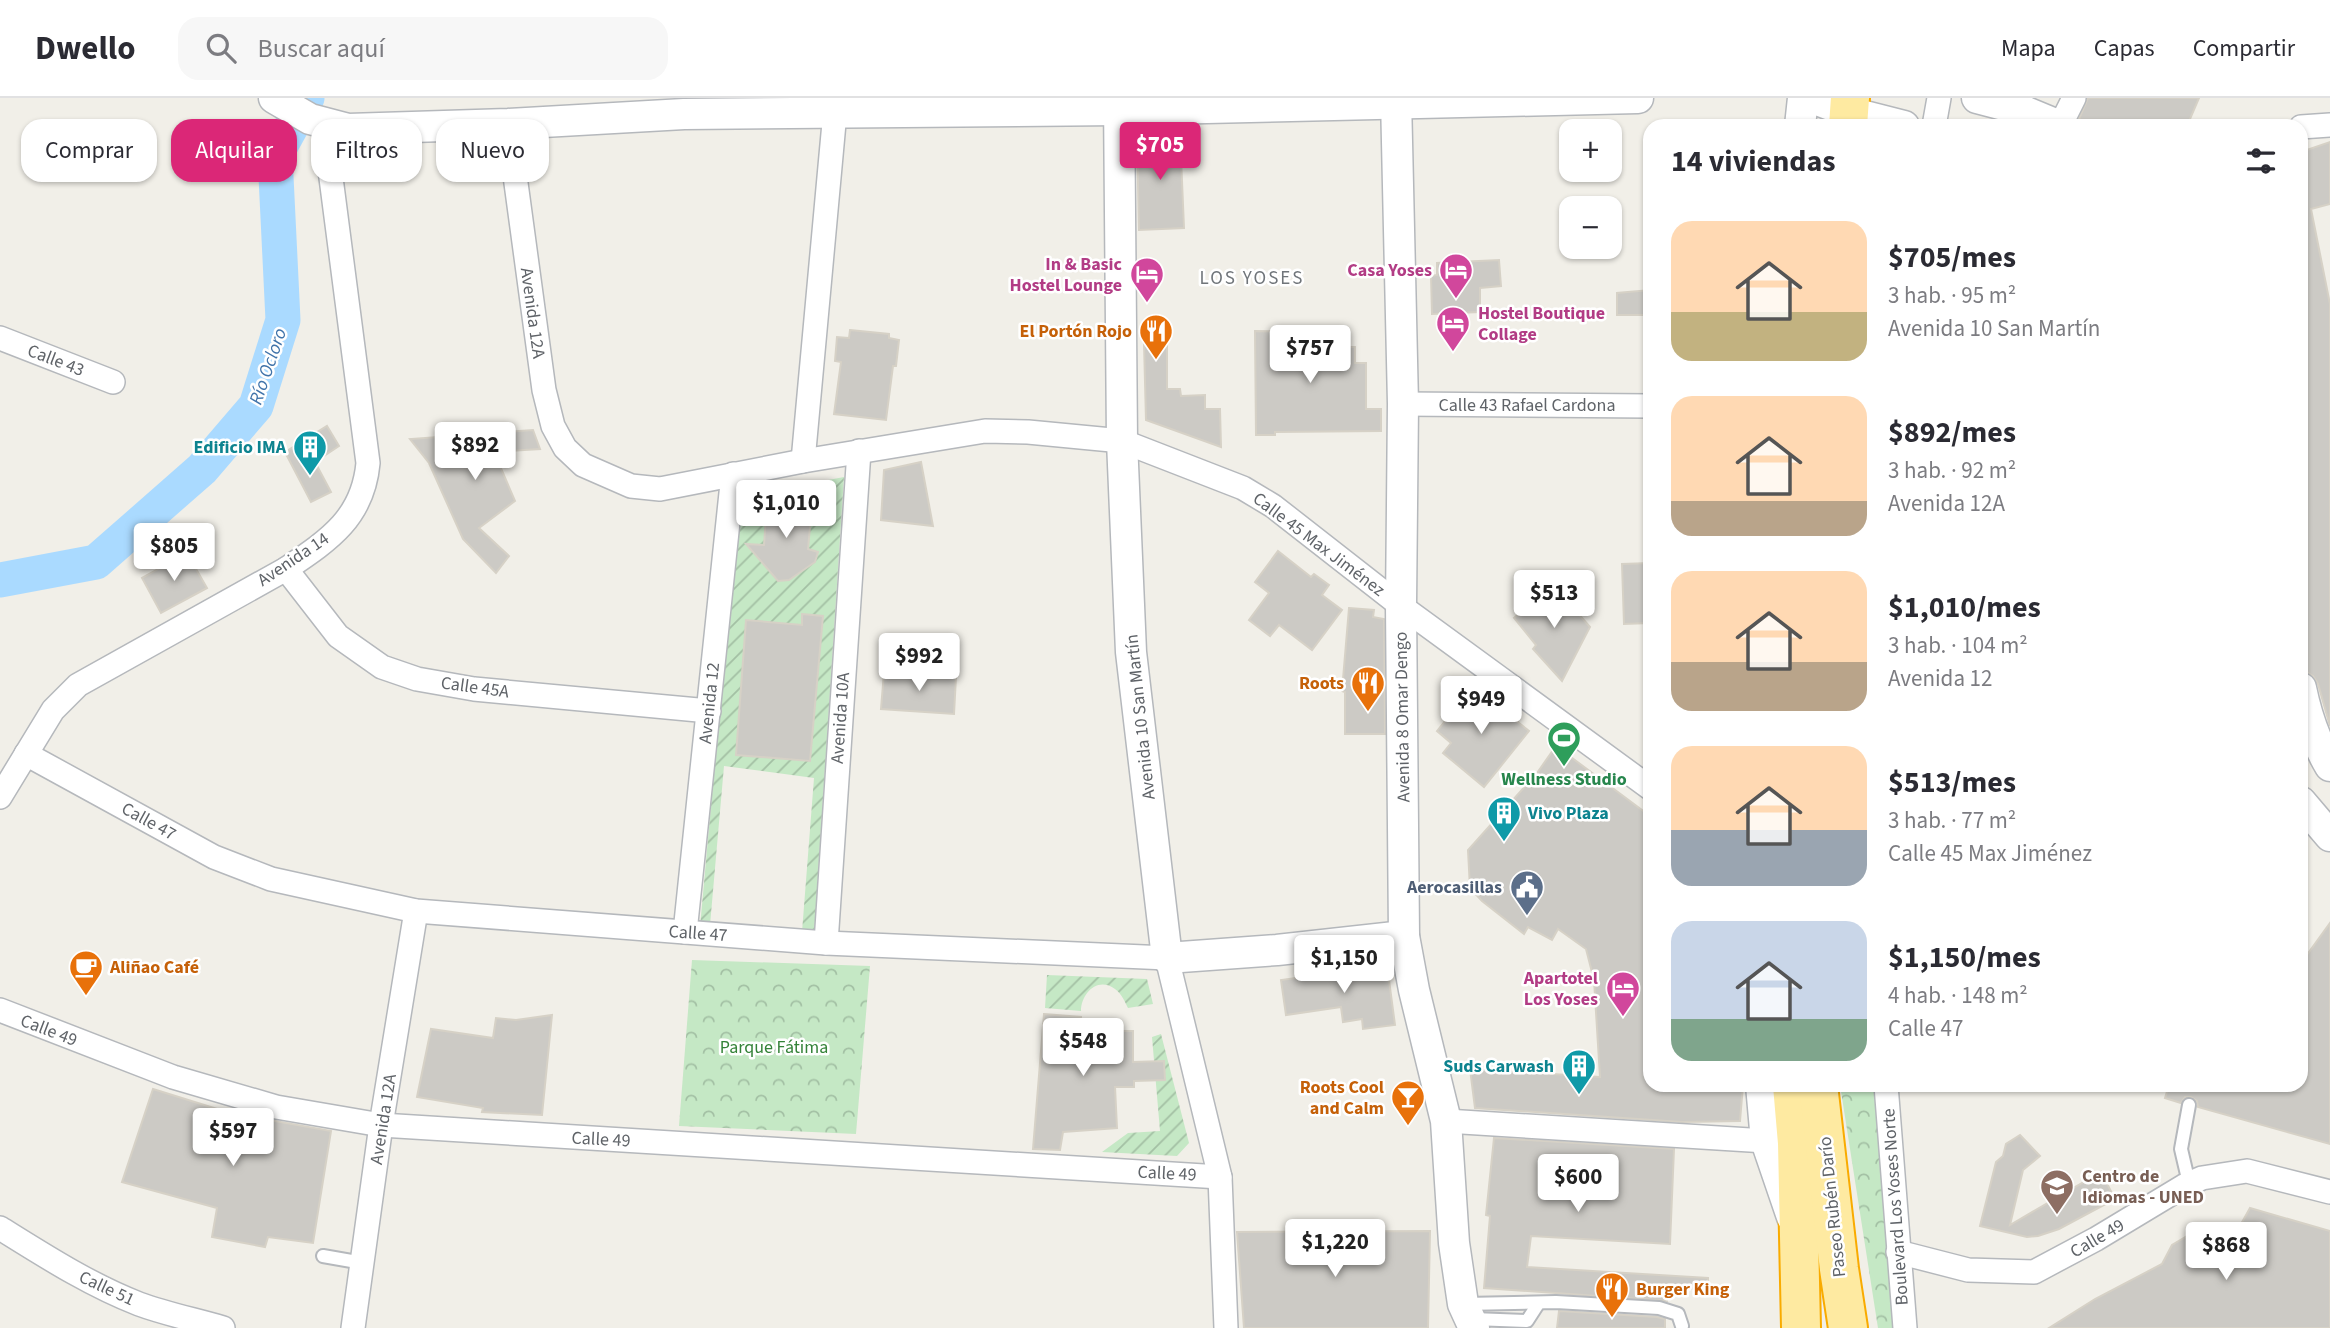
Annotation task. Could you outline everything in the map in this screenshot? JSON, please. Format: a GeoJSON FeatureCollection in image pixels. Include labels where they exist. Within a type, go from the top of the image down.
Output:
{"type":"FeatureCollection","features":[{"type":"Feature","properties":{"kind":"highway","name":"Paseo Rubén Darío"},"geometry":{"type":"LineString","coordinates":[[1793,1092],[1797,1143],[1801,1328]]}},
{"type":"Feature","properties":{"kind":"highway","name":"Paseo Rubén Darío"},"geometry":{"type":"LineString","coordinates":[[1819,1092],[1839,1269],[1849,1328]]}},
{"type":"Feature","properties":{"kind":"street"},"geometry":{"type":"LineString","coordinates":[[274,98],[312,119]]}},
{"type":"Feature","properties":{"kind":"street"},"geometry":{"type":"LineString","coordinates":[[549,120],[683,106],[835,112],[1119,104],[1638,98]]}},
{"type":"Feature","properties":{"kind":"street"},"geometry":{"type":"LineString","coordinates":[[1801,119],[1803,98]]}},
{"type":"Feature","properties":{"kind":"street"},"geometry":{"type":"LineString","coordinates":[[1812,98],[1877,119]]}},
{"type":"Feature","properties":{"kind":"street"},"geometry":{"type":"LineString","coordinates":[[1935,119],[1939,98]]}},
{"type":"Feature","properties":{"kind":"street"},"geometry":{"type":"LineString","coordinates":[[1977,98],[2019,109],[2043,119]]}},
{"type":"Feature","properties":{"kind":"street"},"geometry":{"type":"LineString","coordinates":[[2064,119],[2074,98]]}},
{"type":"Feature","properties":{"kind":"street","name":"Avenida 8 Omar Dengo"},"geometry":{"type":"LineString","coordinates":[[1396,101],[1403,404],[1401,606],[1404,936],[1414,990],[1446,1121],[1454,1243],[1469,1317]]}},
{"type":"Feature","properties":{"kind":"street","name":"Avenida 10 San Martín"},"geometry":{"type":"LineString","coordinates":[[1119,104],[1122,441],[1131,652],[1167,958],[1220,1177],[1226,1328]]}},
{"type":"Feature","properties":{"kind":"street"},"geometry":{"type":"LineString","coordinates":[[803,461],[835,112]]}},
{"type":"Feature","properties":{"kind":"street"},"geometry":{"type":"LineString","coordinates":[[2308,127],[2330,125]]}},
{"type":"Feature","properties":{"kind":"street","name":"Avenida 14"},"geometry":{"type":"LineString","coordinates":[[0,797],[53,710],[78,685],[286,569],[319,547],[352,515],[366,485],[368,463],[326,182]]}},
{"type":"Feature","properties":{"kind":"street","name":"Avenida 12A"},"geometry":{"type":"LineString","coordinates":[[516,182],[544,390],[552,426],[565,448],[583,465],[607,476]]}},
{"type":"Feature","properties":{"kind":"street","name":"Calle 43"},"geometry":{"type":"LineString","coordinates":[[0,338],[113,382]]}},
{"type":"Feature","properties":{"kind":"street","name":"Calle 43 Rafael Cardona"},"geometry":{"type":"LineString","coordinates":[[1403,404],[1643,406]]}},
{"type":"Feature","properties":{"kind":"street","name":"Calle 45 Max Jiménez"},"geometry":{"type":"LineString","coordinates":[[607,476],[631,486],[660,489],[859,451],[985,431],[1028,432],[1122,441],[1243,488],[1284,514],[1401,606],[1643,783]]}},
{"type":"Feature","properties":{"kind":"street","name":"Avenida 10A"},"geometry":{"type":"LineString","coordinates":[[826,943],[859,451]]}},
{"type":"Feature","properties":{"kind":"street","name":"Avenida 12"},"geometry":{"type":"LineString","coordinates":[[685,932],[733,474]]}},
{"type":"Feature","properties":{"kind":"street","name":"Calle 45A"},"geometry":{"type":"LineString","coordinates":[[286,569],[338,636],[382,667],[417,679],[474,689],[709,711]]}},
{"type":"Feature","properties":{"kind":"street"},"geometry":{"type":"LineString","coordinates":[[2308,720],[2330,766]]}},
{"type":"Feature","properties":{"kind":"street","name":"Calle 47"},"geometry":{"type":"LineString","coordinates":[[26,754],[214,857],[271,879],[416,911],[826,943],[1167,958],[1277,950],[1404,936]]}},
{"type":"Feature","properties":{"kind":"street"},"geometry":{"type":"LineString","coordinates":[[2308,810],[2330,836]]}},
{"type":"Feature","properties":{"kind":"street","name":"Avenida 12A"},"geometry":{"type":"LineString","coordinates":[[354,1328],[382,1125],[416,911]]}},
{"type":"Feature","properties":{"kind":"street","name":"Calle 49"},"geometry":{"type":"LineString","coordinates":[[0,1010],[173,1077],[276,1107],[382,1125],[1220,1177]]}},
{"type":"Feature","properties":{"kind":"street"},"geometry":{"type":"LineString","coordinates":[[1762,1092],[1766,1141],[1799,1238]]}},
{"type":"Feature","properties":{"kind":"street","name":"Boulevard Los Yoses Norte"},"geometry":{"type":"LineString","coordinates":[[1887,1092],[1905,1328]]}},
{"type":"Feature","properties":{"kind":"street"},"geometry":{"type":"LineString","coordinates":[[1446,1121],[1766,1141]]}},
{"type":"Feature","properties":{"kind":"street","name":"Calle 49"},"geometry":{"type":"LineString","coordinates":[[1898,1252],[1968,1270],[2034,1272],[2202,1178],[2247,1171],[2330,1192]]}},
{"type":"Feature","properties":{"kind":"street","name":"Calle 51"},"geometry":{"type":"LineString","coordinates":[[0,1228],[97,1285],[141,1304],[223,1328]]}},
{"type":"Feature","properties":{"kind":"lane"},"geometry":{"type":"LineString","coordinates":[[2189,1105],[2180,1149],[2188,1179],[2202,1178]]}},
{"type":"Feature","properties":{"kind":"lane"},"geometry":{"type":"LineString","coordinates":[[323,1256],[363,1263]]}},
{"type":"Feature","properties":{"kind":"lane"},"geometry":{"type":"LineString","coordinates":[[1469,1317],[1556,1302],[1659,1308],[1678,1314],[1682,1326]]}},
{"type":"Feature","properties":{"kind":"green space"},"geometry":{"type":"Polygon","coordinates":[[[844,477],[814,936],[700,927],[739,497],[844,477]],[[767,502],[764,545],[757,557],[779,581],[789,580],[808,549],[812,506],[767,502]],[[724,766],[710,925],[802,932],[814,778],[724,766]]]}},
{"type":"Feature","properties":{"kind":"green space","name":"Parque Fátima"},"geometry":{"type":"Polygon","coordinates":[[[692,960],[870,966],[856,1134],[679,1126],[692,960]]]}},
{"type":"Feature","properties":{"kind":"green space"},"geometry":{"type":"Polygon","coordinates":[[[1047,975],[1147,979],[1153,1004],[1128,1008],[1117,991],[1103,984],[1087,993],[1081,1011],[1045,1008],[1047,975]]]}},
{"type":"Feature","properties":{"kind":"green space"},"geometry":{"type":"Polygon","coordinates":[[[1161,1034],[1189,1143],[1177,1156],[1102,1152],[1128,1133],[1160,1131],[1152,1037],[1161,1034]]]}},
{"type":"Feature","properties":{"kind":"green space"},"geometry":{"type":"Polygon","coordinates":[[[1841,1092],[1876,1092],[1897,1328],[1878,1328],[1841,1092]]]}},
{"type":"Feature","properties":{"kind":"building"},"geometry":{"type":"Polygon","coordinates":[[[2088,98],[2199,98],[2190,119],[2079,119],[2088,98]]]}},
{"type":"Feature","properties":{"kind":"building"},"geometry":{"type":"Polygon","coordinates":[[[1180,134],[1184,228],[1139,230],[1137,136],[1180,134]]]}},
{"type":"Feature","properties":{"kind":"building"},"geometry":{"type":"Polygon","coordinates":[[[2330,142],[2330,204],[2311,209],[2330,304],[2330,726],[2318,684],[2308,673],[2308,150],[2330,142]]]}},
{"type":"Feature","properties":{"kind":"building","name":"Casa Yoses"},"geometry":{"type":"Polygon","coordinates":[[[1499,260],[1501,286],[1480,288],[1480,312],[1432,314],[1431,276],[1437,275],[1437,263],[1499,260]]]}},
{"type":"Feature","properties":{"kind":"building"},"geometry":{"type":"Polygon","coordinates":[[[1643,291],[1643,315],[1617,315],[1617,293],[1643,291]]]}},
{"type":"Feature","properties":{"kind":"building"},"geometry":{"type":"Polygon","coordinates":[[[850,330],[889,334],[889,338],[899,340],[886,420],[834,414],[841,362],[835,361],[837,337],[849,338],[850,330]]]}},
{"type":"Feature","properties":{"kind":"building"},"geometry":{"type":"Polygon","coordinates":[[[1255,331],[1343,332],[1343,347],[1355,347],[1355,363],[1366,363],[1366,409],[1381,409],[1381,431],[1275,432],[1275,435],[1256,435],[1255,331]]]}},
{"type":"Feature","properties":{"kind":"building"},"geometry":{"type":"Polygon","coordinates":[[[1144,343],[1167,343],[1167,389],[1180,389],[1181,396],[1205,395],[1205,409],[1220,409],[1221,447],[1146,420],[1144,343]]]}},
{"type":"Feature","properties":{"kind":"building","name":"Edificio IMA"},"geometry":{"type":"Polygon","coordinates":[[[327,426],[339,446],[315,462],[331,492],[311,502],[285,452],[327,426]]]}},
{"type":"Feature","properties":{"kind":"building"},"geometry":{"type":"Polygon","coordinates":[[[533,430],[540,449],[494,452],[515,501],[479,528],[509,556],[496,573],[463,539],[429,463],[410,439],[533,430]]]}},
{"type":"Feature","properties":{"kind":"building"},"geometry":{"type":"Polygon","coordinates":[[[921,462],[933,526],[881,520],[884,470],[921,462]]]}},
{"type":"Feature","properties":{"kind":"building"},"geometry":{"type":"Polygon","coordinates":[[[767,501],[812,505],[808,549],[818,552],[815,562],[789,580],[778,581],[746,544],[764,545],[767,501]]]}},
{"type":"Feature","properties":{"kind":"building"},"geometry":{"type":"Polygon","coordinates":[[[1278,551],[1311,577],[1314,574],[1329,585],[1322,595],[1342,610],[1312,650],[1279,625],[1270,636],[1249,620],[1269,593],[1255,582],[1278,551]]]}},
{"type":"Feature","properties":{"kind":"building"},"geometry":{"type":"Polygon","coordinates":[[[187,553],[207,588],[161,613],[142,578],[187,553]]]}},
{"type":"Feature","properties":{"kind":"building"},"geometry":{"type":"Polygon","coordinates":[[[1643,563],[1643,623],[1624,624],[1622,564],[1643,563]]]}},
{"type":"Feature","properties":{"kind":"building"},"geometry":{"type":"Polygon","coordinates":[[[1553,585],[1590,627],[1562,681],[1533,649],[1536,645],[1514,618],[1553,585]]]}},
{"type":"Feature","properties":{"kind":"building"},"geometry":{"type":"Polygon","coordinates":[[[1349,608],[1374,610],[1373,617],[1384,619],[1385,734],[1345,734],[1345,692],[1342,691],[1349,608]]]}},
{"type":"Feature","properties":{"kind":"building"},"geometry":{"type":"Polygon","coordinates":[[[802,614],[823,616],[810,761],[736,755],[746,620],[802,625],[802,614]]]}},
{"type":"Feature","properties":{"kind":"building"},"geometry":{"type":"Polygon","coordinates":[[[884,672],[956,677],[954,714],[881,709],[884,672]]]}},
{"type":"Feature","properties":{"kind":"building"},"geometry":{"type":"Polygon","coordinates":[[[1473,686],[1529,731],[1484,787],[1443,753],[1451,743],[1437,731],[1473,686]]]}},
{"type":"Feature","properties":{"kind":"building"},"geometry":{"type":"Polygon","coordinates":[[[1556,746],[1643,811],[1643,1092],[1742,1092],[1740,1121],[1682,1122],[1475,1108],[1470,1069],[1600,1077],[1594,980],[1586,949],[1558,929],[1552,940],[1528,927],[1524,934],[1482,901],[1470,888],[1468,850],[1537,773],[1556,746]]]}},
{"type":"Feature","properties":{"kind":"building"},"geometry":{"type":"Polygon","coordinates":[[[2330,923],[2330,1144],[2198,1107],[2197,1101],[2191,1097],[2185,1097],[2181,1103],[2165,1098],[2167,1092],[2308,1092],[2308,953],[2330,923]]]}},
{"type":"Feature","properties":{"kind":"building"},"geometry":{"type":"Polygon","coordinates":[[[1387,965],[1395,1025],[1363,1029],[1362,1019],[1343,1022],[1341,1007],[1286,1015],[1281,980],[1387,965]]]}},
{"type":"Feature","properties":{"kind":"building"},"geometry":{"type":"Polygon","coordinates":[[[1044,1014],[1081,1017],[1080,1037],[1103,1024],[1119,1031],[1133,1031],[1133,1062],[1164,1061],[1165,1080],[1134,1081],[1134,1087],[1115,1087],[1117,1128],[1063,1132],[1060,1150],[1033,1149],[1044,1014]]]}},
{"type":"Feature","properties":{"kind":"building"},"geometry":{"type":"Polygon","coordinates":[[[552,1015],[542,1115],[482,1112],[483,1108],[417,1097],[431,1029],[493,1038],[496,1018],[516,1020],[552,1015]]]}},
{"type":"Feature","properties":{"kind":"building"},"geometry":{"type":"Polygon","coordinates":[[[153,1089],[230,1113],[331,1131],[313,1243],[268,1237],[265,1247],[212,1237],[217,1208],[122,1182],[153,1089]]]}},
{"type":"Feature","properties":{"kind":"building"},"geometry":{"type":"Polygon","coordinates":[[[2020,1135],[2040,1156],[2023,1170],[2010,1225],[2101,1172],[2115,1199],[2059,1229],[2038,1236],[2027,1237],[1980,1226],[1996,1162],[2003,1156],[2006,1144],[2020,1135]]]}},
{"type":"Feature","properties":{"kind":"building"},"geometry":{"type":"Polygon","coordinates":[[[1494,1138],[1674,1149],[1670,1244],[1531,1236],[1527,1267],[1708,1278],[1708,1287],[1668,1291],[1667,1301],[1484,1288],[1490,1216],[1486,1215],[1494,1138]]]}},
{"type":"Feature","properties":{"kind":"building"},"geometry":{"type":"Polygon","coordinates":[[[2250,1208],[2330,1231],[2330,1328],[2049,1328],[2095,1299],[2162,1264],[2172,1245],[2199,1229],[2236,1233],[2250,1208]]]}},
{"type":"Feature","properties":{"kind":"building"},"geometry":{"type":"Polygon","coordinates":[[[1430,1231],[1428,1328],[1244,1328],[1237,1232],[1430,1231]]]}},
{"type":"Feature","properties":{"kind":"building","name":"Burger King"},"geometry":{"type":"Polygon","coordinates":[[[1559,1311],[1657,1317],[1665,1319],[1665,1328],[1557,1328],[1559,1311]]]}},
{"type":"Feature","properties":{"kind":"waterway","name":"Río Ocloro"},"geometry":{"type":"LineString","coordinates":[[0,580],[96,562],[202,469],[256,406],[283,320],[275,156],[307,98]]}},
{"type":"Feature","properties":{"kind":"place","name":"Casa Yoses"},"geometry":{"type":"Point","coordinates":[1456,300]}},
{"type":"Feature","properties":{"kind":"place","name":"In & Basic Hostel Lounge"},"geometry":{"type":"Point","coordinates":[1147,304]}},
{"type":"Feature","properties":{"kind":"place","name":"Hostel Boutique Collage"},"geometry":{"type":"Point","coordinates":[1453,353]}},
{"type":"Feature","properties":{"kind":"place","name":"El Portón Rojo"},"geometry":{"type":"Point","coordinates":[1156,361]}},
{"type":"Feature","properties":{"kind":"place","name":"Edificio IMA"},"geometry":{"type":"Point","coordinates":[310,477]}},
{"type":"Feature","properties":{"kind":"place","name":"Roots"},"geometry":{"type":"Point","coordinates":[1368,713]}},
{"type":"Feature","properties":{"kind":"place","name":"Wellness Studio"},"geometry":{"type":"Point","coordinates":[1564,768]}},
{"type":"Feature","properties":{"kind":"place","name":"Vivo Plaza"},"geometry":{"type":"Point","coordinates":[1504,843]}},
{"type":"Feature","properties":{"kind":"place","name":"Aerocasillas"},"geometry":{"type":"Point","coordinates":[1527,917]}},
{"type":"Feature","properties":{"kind":"place","name":"Aliñao Café"},"geometry":{"type":"Point","coordinates":[86,997]}},
{"type":"Feature","properties":{"kind":"place","name":"Apartotel Los Yoses"},"geometry":{"type":"Point","coordinates":[1623,1018]}},
{"type":"Feature","properties":{"kind":"place","name":"Suds Carwash"},"geometry":{"type":"Point","coordinates":[1579,1096]}},
{"type":"Feature","properties":{"kind":"place","name":"Roots Cool and Calm"},"geometry":{"type":"Point","coordinates":[1408,1127]}},
{"type":"Feature","properties":{"kind":"place","name":"Centro de Idiomas - UNED"},"geometry":{"type":"Point","coordinates":[2057,1216]}},
{"type":"Feature","properties":{"kind":"place","name":"Burger King"},"geometry":{"type":"Point","coordinates":[1612,1319]}},
{"type":"Feature","properties":{"kind":"district","name":"LOS YOSES"},"geometry":{"type":"Point","coordinates":[1252,277]}}]}
